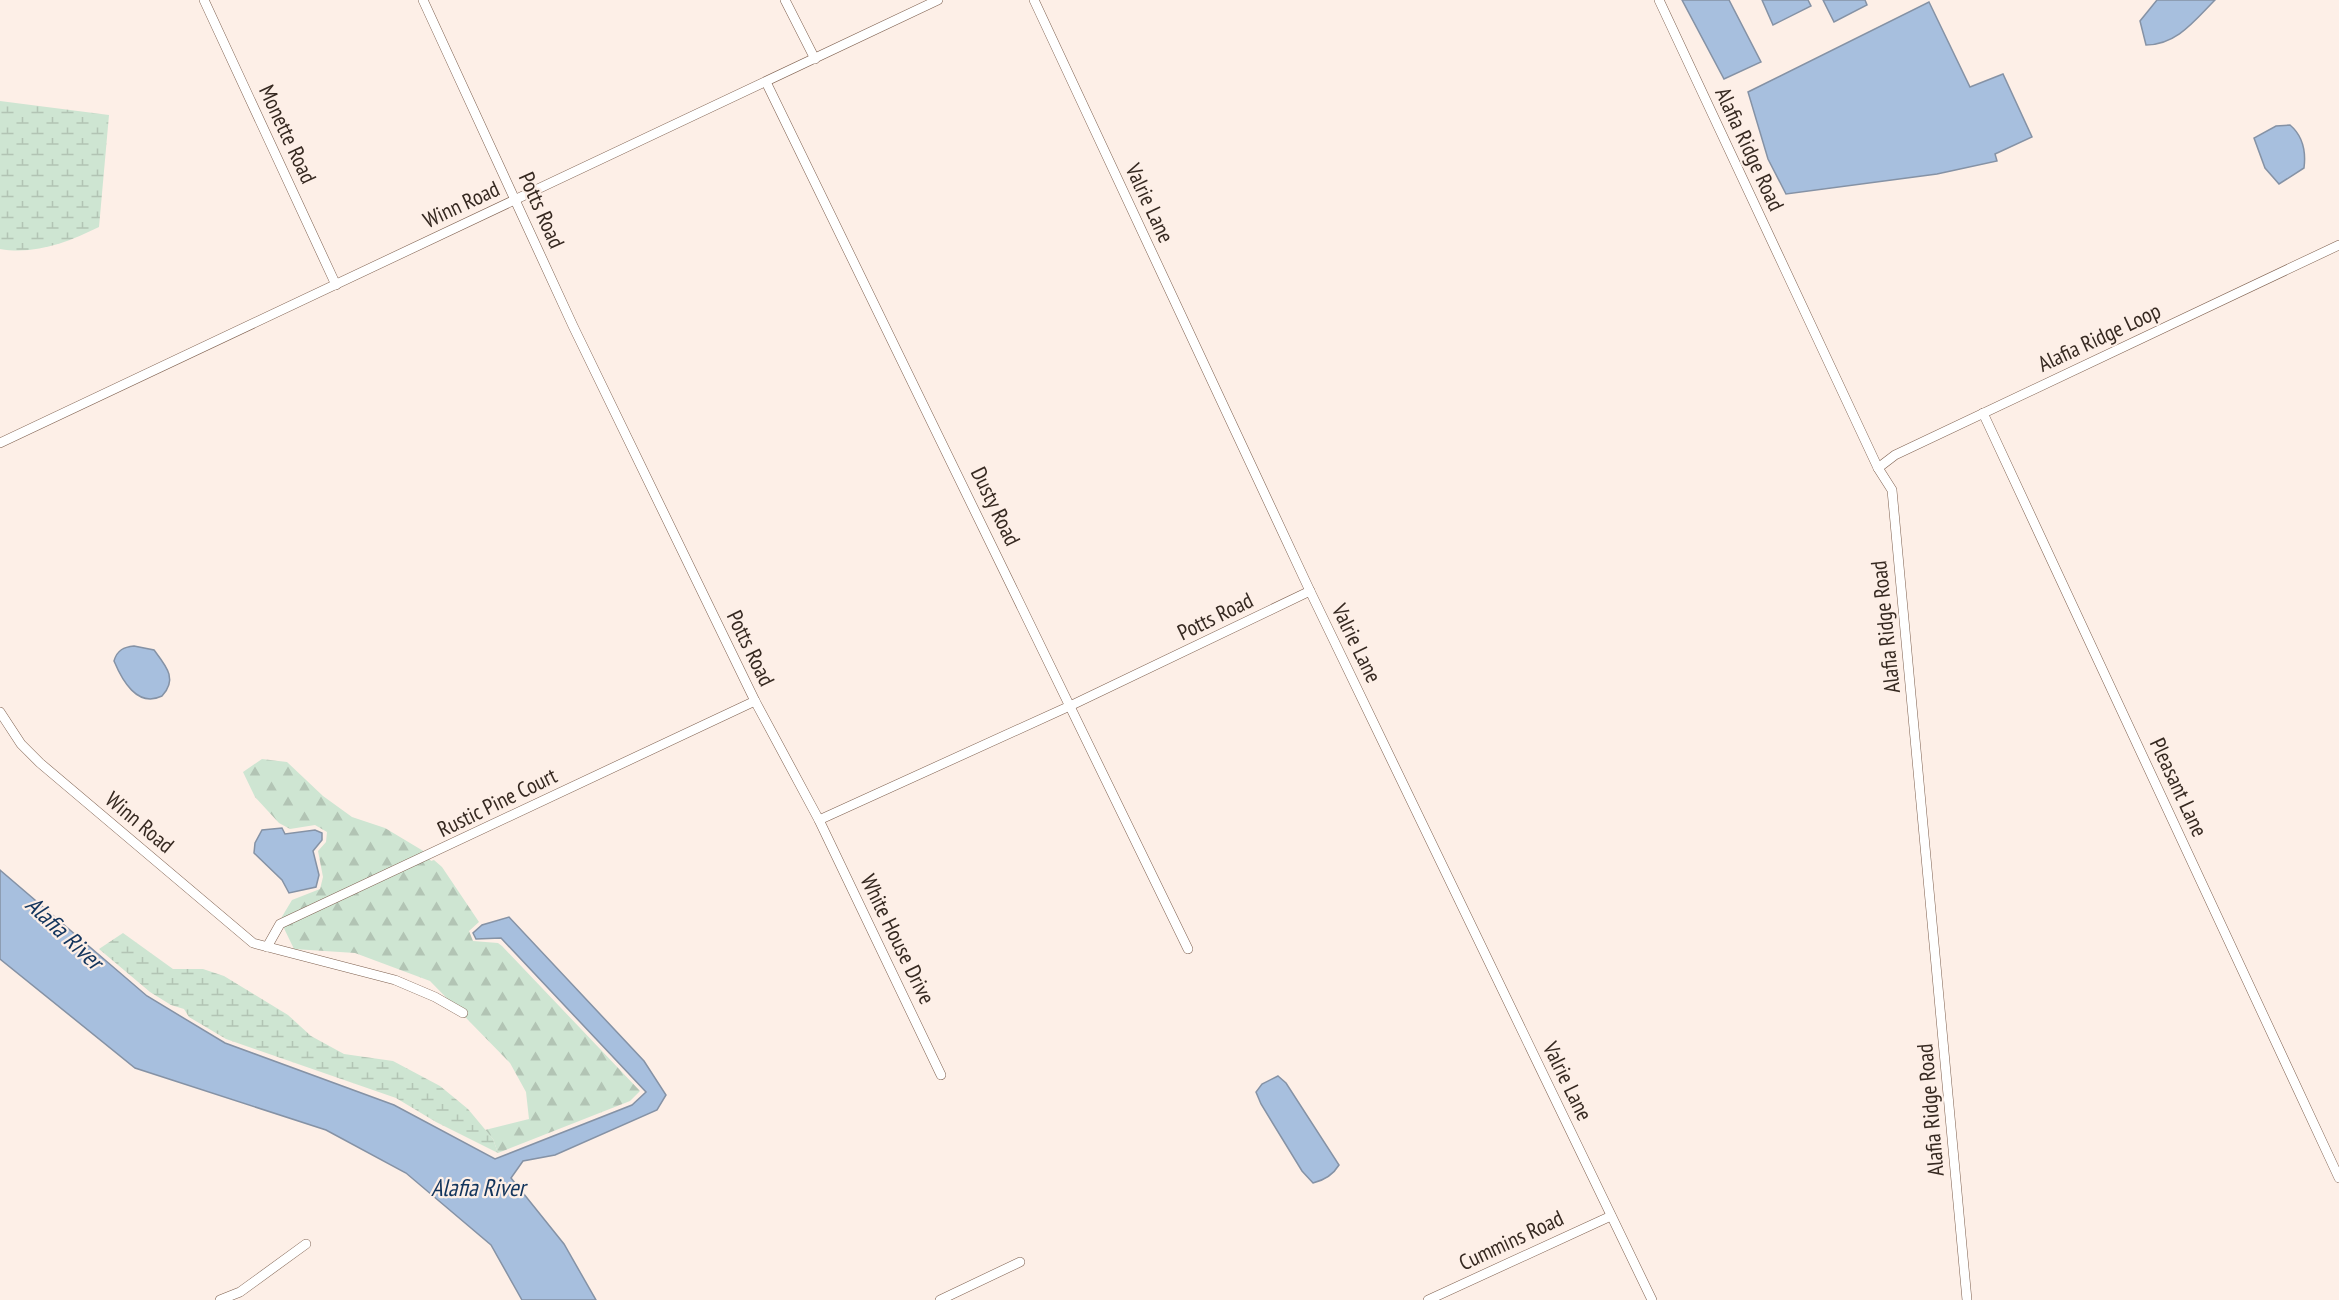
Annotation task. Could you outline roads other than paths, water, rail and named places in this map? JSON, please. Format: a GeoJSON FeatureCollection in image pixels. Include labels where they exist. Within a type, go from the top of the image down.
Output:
{"type":"FeatureCollection","features":[{"type":"Feature","properties":{"kind":"street","name":"Monette Road"},"geometry":{"type":"LineString","coordinates":[[204,0],[336,285]]}},
{"type":"Feature","properties":{"kind":"street","name":"Potts Road"},"geometry":{"type":"LineString","coordinates":[[423,0],[512,188],[514,200],[755,701],[819,820],[1072,705],[1310,591]]}},
{"type":"Feature","properties":{"kind":"street"},"geometry":{"type":"LineString","coordinates":[[785,0],[815,59]]}},
{"type":"Feature","properties":{"kind":"street","name":"Winn Road"},"geometry":{"type":"LineString","coordinates":[[0,442],[938,0]]}},
{"type":"Feature","properties":{"kind":"street","name":"Valrie Lane"},"geometry":{"type":"LineString","coordinates":[[1034,0],[1310,591],[1652,1300]]}},
{"type":"Feature","properties":{"kind":"street","name":"Alafia Ridge Road"},"geometry":{"type":"LineString","coordinates":[[1659,0],[1878,468],[1892,490],[1967,1300]]}},
{"type":"Feature","properties":{"kind":"street","name":"Dusty Road"},"geometry":{"type":"LineString","coordinates":[[766,82],[1072,705],[1188,949]]}},
{"type":"Feature","properties":{"kind":"street","name":"Alafia Ridge Loop"},"geometry":{"type":"LineString","coordinates":[[1878,468],[1895,455],[2339,245]]}},
{"type":"Feature","properties":{"kind":"street","name":"Pleasant Lane"},"geometry":{"type":"LineString","coordinates":[[1983,413],[2339,1178]]}},
{"type":"Feature","properties":{"kind":"street","name":"Rustic Pine Court"},"geometry":{"type":"LineString","coordinates":[[267,947],[280,924],[755,701]]}},
{"type":"Feature","properties":{"kind":"street","name":"Winn Road"},"geometry":{"type":"LineString","coordinates":[[0,712],[21,744],[40,763],[253,943],[395,980],[435,997],[463,1013]]}},
{"type":"Feature","properties":{"kind":"street","name":"White House Drive"},"geometry":{"type":"LineString","coordinates":[[819,820],[941,1075]]}},
{"type":"Feature","properties":{"kind":"street","name":"Cummins Road"},"geometry":{"type":"LineString","coordinates":[[1428,1300],[1611,1216]]}},
{"type":"Feature","properties":{"kind":"street"},"geometry":{"type":"LineString","coordinates":[[220,1300],[240,1292],[306,1244]]}},
{"type":"Feature","properties":{"kind":"street"},"geometry":{"type":"LineString","coordinates":[[940,1300],[1020,1263]]}},
{"type":"Feature","properties":{"kind":"water"},"geometry":{"type":"Polygon","coordinates":[[[1682,0],[1729,0],[1761,62],[1724,79],[1682,0]]]}},
{"type":"Feature","properties":{"kind":"water"},"geometry":{"type":"Polygon","coordinates":[[[1762,0],[1808,0],[1811,6],[1773,25],[1762,0]]]}},
{"type":"Feature","properties":{"kind":"water"},"geometry":{"type":"Polygon","coordinates":[[[1823,0],[1865,0],[1867,5],[1834,22],[1823,0]]]}},
{"type":"Feature","properties":{"kind":"water"},"geometry":{"type":"Polygon","coordinates":[[[2157,0],[2215,0],[2193,23],[2176,36],[2157,44],[2146,45],[2140,21],[2157,0]]]}},
{"type":"Feature","properties":{"kind":"water"},"geometry":{"type":"Polygon","coordinates":[[[1929,2],[1970,87],[2003,74],[2032,137],[1995,154],[1997,161],[1937,174],[1786,194],[1768,159],[1748,92],[1929,2]]]}},
{"type":"Feature","properties":{"kind":"water"},"geometry":{"type":"Polygon","coordinates":[[[2290,125],[2298,134],[2303,145],[2304,168],[2279,184],[2265,168],[2254,138],[2276,126],[2290,125]]]}},
{"type":"Feature","properties":{"kind":"water"},"geometry":{"type":"Polygon","coordinates":[[[134,646],[154,650],[166,667],[170,678],[167,690],[162,696],[153,699],[138,695],[121,676],[114,661],[115,657],[121,650],[134,646]]]}},
{"type":"Feature","properties":{"kind":"water"},"geometry":{"type":"Polygon","coordinates":[[[282,828],[285,834],[315,830],[322,833],[322,840],[313,851],[319,875],[316,887],[289,893],[282,880],[254,853],[255,843],[262,830],[282,828]]]}},
{"type":"Feature","properties":{"kind":"water","name":"Alafia River"},"geometry":{"type":"Polygon","coordinates":[[[0,870],[147,996],[225,1043],[394,1105],[495,1159],[632,1105],[646,1092],[501,938],[476,939],[473,933],[482,925],[509,917],[644,1061],[666,1095],[657,1110],[555,1155],[523,1161],[511,1178],[564,1244],[596,1300],[522,1300],[491,1245],[406,1173],[326,1130],[135,1068],[0,959],[0,870]]]}},
{"type":"Feature","properties":{"kind":"water"},"geometry":{"type":"Polygon","coordinates":[[[1278,1076],[1286,1083],[1339,1165],[1331,1174],[1313,1183],[1302,1171],[1256,1092],[1262,1084],[1278,1076]]]}}]}
